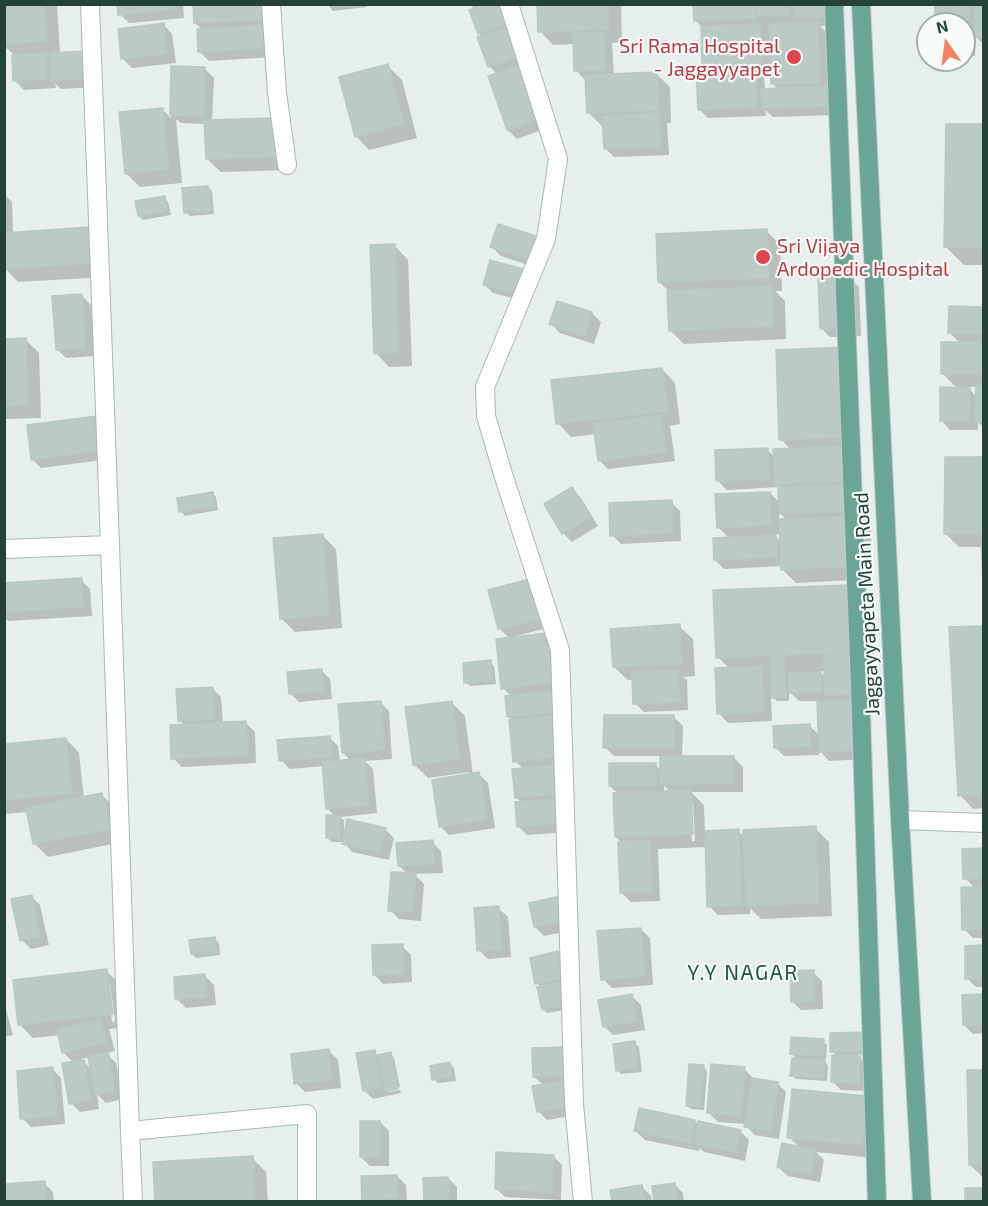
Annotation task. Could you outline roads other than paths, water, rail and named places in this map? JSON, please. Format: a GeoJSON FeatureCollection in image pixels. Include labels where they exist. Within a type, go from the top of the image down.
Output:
{"type":"FeatureCollection","features":[{"type":"Feature","properties":{"kind":"main road"},"geometry":{"type":"LineString","coordinates":[[834,4],[877,1202]]}},
{"type":"Feature","properties":{"kind":"main road","name":"Jaggayyapeta Main Road"},"geometry":{"type":"LineString","coordinates":[[861,4],[900,820],[922,1202]]}},
{"type":"Feature","properties":{"kind":"street"},"geometry":{"type":"LineString","coordinates":[[90,4],[133,1202]]}},
{"type":"Feature","properties":{"kind":"street"},"geometry":{"type":"LineString","coordinates":[[271,4],[277,93],[287,165]]}},
{"type":"Feature","properties":{"kind":"street"},"geometry":{"type":"LineString","coordinates":[[509,4],[558,159],[546,239],[485,387],[486,416],[560,650],[574,1104],[583,1202]]}},
{"type":"Feature","properties":{"kind":"street"},"geometry":{"type":"LineString","coordinates":[[4,549],[110,545]]}},
{"type":"Feature","properties":{"kind":"street"},"geometry":{"type":"LineString","coordinates":[[900,820],[984,823]]}},
{"type":"Feature","properties":{"kind":"street"},"geometry":{"type":"LineString","coordinates":[[130,1131],[307,1114],[307,1202]]}},
{"type":"Feature","properties":{"kind":"place","name":"Sri Rama Hospital - Jaggayyapet"},"geometry":{"type":"Point","coordinates":[794,57]}},
{"type":"Feature","properties":{"kind":"place","name":"Sri Vijaya Ardopedic Hospital"},"geometry":{"type":"Point","coordinates":[763,257]}},
{"type":"Feature","properties":{"kind":"district","name":"Y.Y NAGAR"},"geometry":{"type":"Point","coordinates":[743,973]}}]}
